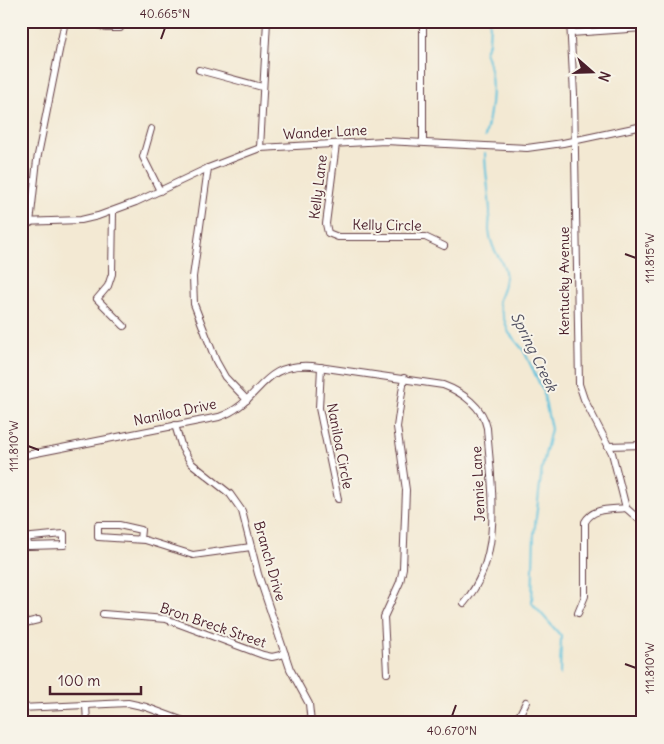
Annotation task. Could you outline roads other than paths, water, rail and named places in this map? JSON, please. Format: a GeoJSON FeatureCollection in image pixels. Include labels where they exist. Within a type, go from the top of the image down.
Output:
{"type":"FeatureCollection","features":[{"type":"Feature","properties":{"kind":"street"},"geometry":{"type":"LineString","coordinates":[[30,223],[37,160],[65,21]]}},
{"type":"Feature","properties":{"kind":"street"},"geometry":{"type":"LineString","coordinates":[[89,21],[106,28],[120,28]]}},
{"type":"Feature","properties":{"kind":"street"},"geometry":{"type":"LineString","coordinates":[[260,148],[267,21]]}},
{"type":"Feature","properties":{"kind":"street"},"geometry":{"type":"LineString","coordinates":[[423,21],[423,142]]}},
{"type":"Feature","properties":{"kind":"street","name":"Kentucky Avenue"},"geometry":{"type":"LineString","coordinates":[[570,21],[578,376],[584,399],[608,446],[626,508]]}},
{"type":"Feature","properties":{"kind":"street"},"geometry":{"type":"LineString","coordinates":[[571,34],[643,28]]}},
{"type":"Feature","properties":{"kind":"street"},"geometry":{"type":"LineString","coordinates":[[199,70],[262,87]]}},
{"type":"Feature","properties":{"kind":"street","name":"Wander Lane"},"geometry":{"type":"LineString","coordinates":[[21,222],[81,220],[113,212],[208,168],[260,148],[423,142],[510,148],[574,140],[643,126]]}},
{"type":"Feature","properties":{"kind":"street"},"geometry":{"type":"LineString","coordinates":[[152,129],[143,157],[160,191]]}},
{"type":"Feature","properties":{"kind":"street","name":"Kelly Lane"},"geometry":{"type":"LineString","coordinates":[[328,233],[326,224],[336,144]]}},
{"type":"Feature","properties":{"kind":"street"},"geometry":{"type":"LineString","coordinates":[[208,168],[193,277],[194,304],[220,369],[247,400]]}},
{"type":"Feature","properties":{"kind":"street"},"geometry":{"type":"LineString","coordinates":[[113,212],[112,274],[108,286],[97,299],[124,326]]}},
{"type":"Feature","properties":{"kind":"street","name":"Kelly Circle"},"geometry":{"type":"LineString","coordinates":[[328,233],[338,237],[425,237],[444,246]]}},
{"type":"Feature","properties":{"kind":"street","name":"Naniloa Drive"},"geometry":{"type":"LineString","coordinates":[[21,456],[175,426],[226,414],[247,400],[263,381],[278,370],[298,366],[321,367],[437,384],[454,389],[468,399],[484,418]]}},
{"type":"Feature","properties":{"kind":"street","name":"Naniloa Circle"},"geometry":{"type":"LineString","coordinates":[[321,367],[319,408],[338,499]]}},
{"type":"Feature","properties":{"kind":"street"},"geometry":{"type":"LineString","coordinates":[[387,673],[384,617],[400,582],[403,568],[406,490],[397,427],[404,378]]}},
{"type":"Feature","properties":{"kind":"street","name":"Jennie Lane"},"geometry":{"type":"LineString","coordinates":[[464,604],[473,591],[484,564],[493,528],[487,428],[484,418]]}},
{"type":"Feature","properties":{"kind":"street","name":"Branch Drive"},"geometry":{"type":"LineString","coordinates":[[175,426],[182,448],[191,463],[230,494],[239,506],[246,521],[251,547],[285,654],[292,674],[309,704],[312,723]]}},
{"type":"Feature","properties":{"kind":"street"},"geometry":{"type":"LineString","coordinates":[[608,446],[643,445]]}},
{"type":"Feature","properties":{"kind":"street"},"geometry":{"type":"LineString","coordinates":[[578,613],[585,596],[585,522],[592,513],[626,508],[643,523]]}},
{"type":"Feature","properties":{"kind":"street"},"geometry":{"type":"LineString","coordinates":[[142,539],[141,530],[119,525],[98,525],[98,537],[142,539],[193,555],[251,547]]}},
{"type":"Feature","properties":{"kind":"street"},"geometry":{"type":"LineString","coordinates":[[64,534],[64,545],[28,546],[24,537],[64,534]]}},
{"type":"Feature","properties":{"kind":"street","name":"Bron Breck Street"},"geometry":{"type":"LineString","coordinates":[[103,614],[161,618],[264,655],[272,657],[285,654]]}},
{"type":"Feature","properties":{"kind":"street"},"geometry":{"type":"LineString","coordinates":[[21,624],[38,620]]}},
{"type":"Feature","properties":{"kind":"street"},"geometry":{"type":"LineString","coordinates":[[513,723],[526,702]]}},
{"type":"Feature","properties":{"kind":"street"},"geometry":{"type":"LineString","coordinates":[[86,704],[87,723]]}},
{"type":"Feature","properties":{"kind":"street"},"geometry":{"type":"LineString","coordinates":[[21,708],[86,704],[134,704],[190,723]]}},
{"type":"Feature","properties":{"kind":"waterway","name":"Spring Creek"},"geometry":{"type":"LineString","coordinates":[[485,137],[492,94],[491,72],[485,51],[489,43],[490,21]]}},
{"type":"Feature","properties":{"kind":"waterway","name":"Spring Creek"},"geometry":{"type":"LineString","coordinates":[[485,153],[491,242],[505,269],[503,287],[498,302],[509,333],[524,351],[543,391],[551,429],[542,468],[534,534],[532,603],[561,636],[560,675]]}}]}
